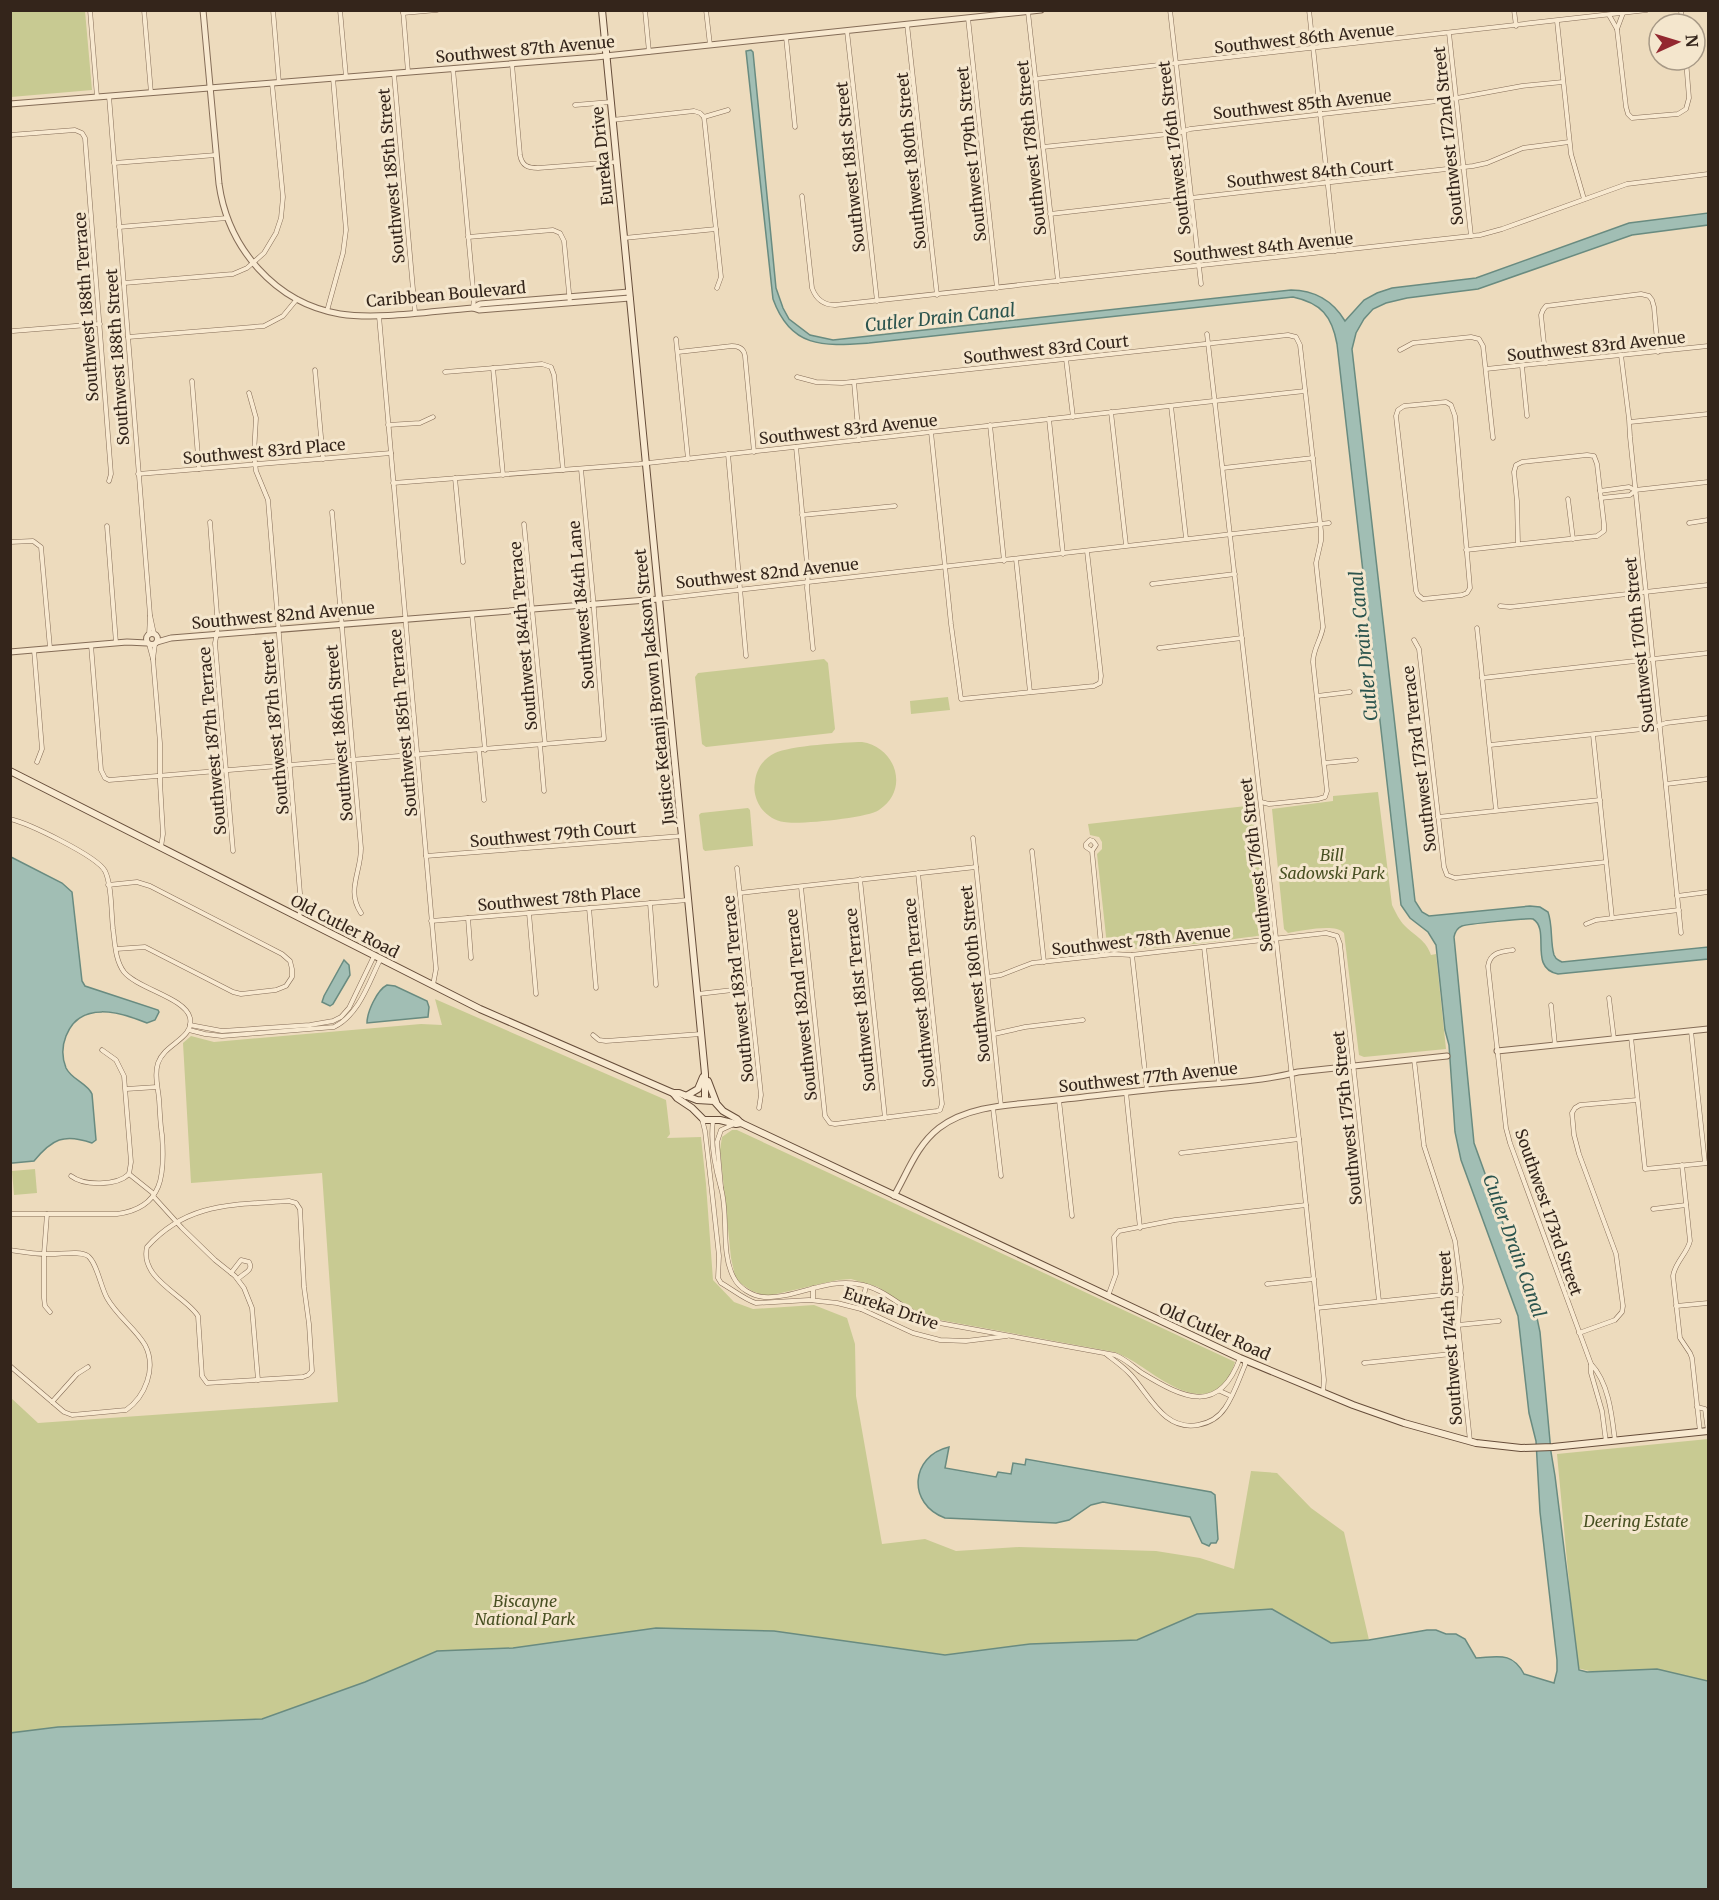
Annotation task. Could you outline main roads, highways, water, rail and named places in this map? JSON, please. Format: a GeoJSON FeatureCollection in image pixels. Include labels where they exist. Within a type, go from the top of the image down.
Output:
{"type":"FeatureCollection","features":[{"type":"Feature","properties":{"kind":"main road","name":"Eureka Drive"},"geometry":{"type":"LineString","coordinates":[[602,10],[630,295]]}},
{"type":"Feature","properties":{"kind":"main road","name":"Justice Ketanji Brown Jackson Street"},"geometry":{"type":"LineString","coordinates":[[630,295],[698,994],[705,1074],[704,1100]]}},
{"type":"Feature","properties":{"kind":"main road","name":"Old Cutler Road"},"geometry":{"type":"LineString","coordinates":[[10,771],[377,958],[514,1025],[673,1093],[700,1117]]}},
{"type":"Feature","properties":{"kind":"main road","name":"Justice Ketanji Brown Jackson Street"},"geometry":{"type":"LineString","coordinates":[[705,1074],[717,1104]]}},
{"type":"Feature","properties":{"kind":"main road"},"geometry":{"type":"LineString","coordinates":[[686,1096],[698,1089],[705,1074]]}},
{"type":"Feature","properties":{"kind":"main road","name":"Old Cutler Road"},"geometry":{"type":"LineString","coordinates":[[673,1093],[679,1093],[695,1100],[704,1100]]}},
{"type":"Feature","properties":{"kind":"main road"},"geometry":{"type":"LineString","coordinates":[[704,1100],[711,1100],[717,1104],[719,1112],[714,1120],[708,1122],[700,1117],[699,1108],[704,1100]]}},
{"type":"Feature","properties":{"kind":"main road","name":"Old Cutler Road"},"geometry":{"type":"LineString","coordinates":[[717,1104],[737,1119],[738,1124]]}},
{"type":"Feature","properties":{"kind":"main road","name":"Old Cutler Road"},"geometry":{"type":"LineString","coordinates":[[714,1120],[738,1124],[1243,1360],[1404,1423],[1501,1447],[1534,1448],[1708,1431]]}},
{"type":"Feature","properties":{"kind":"water"},"geometry":{"type":"Polygon","coordinates":[[[751,50],[776,288],[789,319],[810,335],[833,340],[1291,290],[1307,292],[1329,302],[1345,321],[1364,300],[1392,288],[1476,278],[1629,223],[1708,213],[1708,225],[1632,235],[1478,289],[1386,303],[1373,309],[1364,319],[1356,333],[1352,349],[1415,901],[1422,912],[1429,916],[1530,906],[1540,907],[1548,912],[1554,955],[1562,962],[1708,947],[1708,959],[1558,974],[1549,970],[1544,964],[1540,931],[1533,919],[1462,926],[1456,930],[1454,937],[1474,1143],[1540,1332],[1551,1452],[1579,1670],[1587,1672],[1657,1669],[1708,1681],[1708,1889],[11,1889],[10,1733],[58,1727],[262,1719],[365,1682],[437,1651],[513,1648],[656,1628],[774,1631],[945,1655],[1030,1644],[1137,1640],[1197,1614],[1272,1609],[1331,1643],[1369,1640],[1427,1630],[1456,1634],[1465,1639],[1476,1658],[1503,1657],[1514,1662],[1524,1674],[1554,1683],[1557,1660],[1540,1512],[1536,1441],[1529,1413],[1518,1316],[1461,1160],[1455,1132],[1449,1045],[1445,1030],[1436,945],[1428,932],[1410,918],[1401,905],[1337,344],[1332,326],[1324,312],[1318,307],[1293,297],[869,343],[824,344],[799,336],[780,315],[773,299],[746,51],[751,50]]]}},
{"type":"Feature","properties":{"kind":"water"},"geometry":{"type":"Polygon","coordinates":[[[11,857],[62,883],[72,892],[82,981],[85,986],[159,1012],[155,1020],[147,1023],[125,1015],[102,1012],[81,1017],[72,1025],[63,1048],[64,1060],[69,1072],[92,1094],[96,1140],[92,1143],[66,1138],[53,1143],[34,1161],[13,1163],[10,1163],[11,857]]]}},
{"type":"Feature","properties":{"kind":"water"},"geometry":{"type":"Polygon","coordinates":[[[344,960],[349,965],[350,975],[330,1006],[322,1002],[344,960]]]}},
{"type":"Feature","properties":{"kind":"water"},"geometry":{"type":"Polygon","coordinates":[[[387,985],[395,986],[427,1001],[428,1017],[367,1023],[373,1002],[387,985]]]}},
{"type":"Feature","properties":{"kind":"water"},"geometry":{"type":"Polygon","coordinates":[[[949,1447],[945,1468],[996,1477],[998,1472],[1011,1474],[1013,1463],[1025,1465],[1026,1459],[1211,1492],[1215,1495],[1218,1539],[1216,1543],[1211,1543],[1209,1546],[1202,1543],[1190,1517],[1103,1502],[1091,1505],[1069,1520],[1056,1523],[945,1518],[924,1502],[919,1492],[918,1481],[927,1460],[936,1452],[949,1447]]]}},
{"type":"Feature","properties":{"kind":"water label","name":"Cutler Drain Canal"},"geometry":{"type":"Point","coordinates":[940,318]}},
{"type":"Feature","properties":{"kind":"water label","name":"Cutler Drain Canal"},"geometry":{"type":"Point","coordinates":[1364,646]}},
{"type":"Feature","properties":{"kind":"water label","name":"Cutler Drain Canal"},"geometry":{"type":"Point","coordinates":[1514,1246]}},
{"type":"Feature","properties":{"kind":"park label","name":"Bill Sadowski Park"},"geometry":{"type":"Point","coordinates":[1332,864]}},
{"type":"Feature","properties":{"kind":"park label","name":"Deering Estate"},"geometry":{"type":"Point","coordinates":[1636,1521]}},
{"type":"Feature","properties":{"kind":"park label","name":"Biscayne National Park"},"geometry":{"type":"Point","coordinates":[525,1610]}}]}
